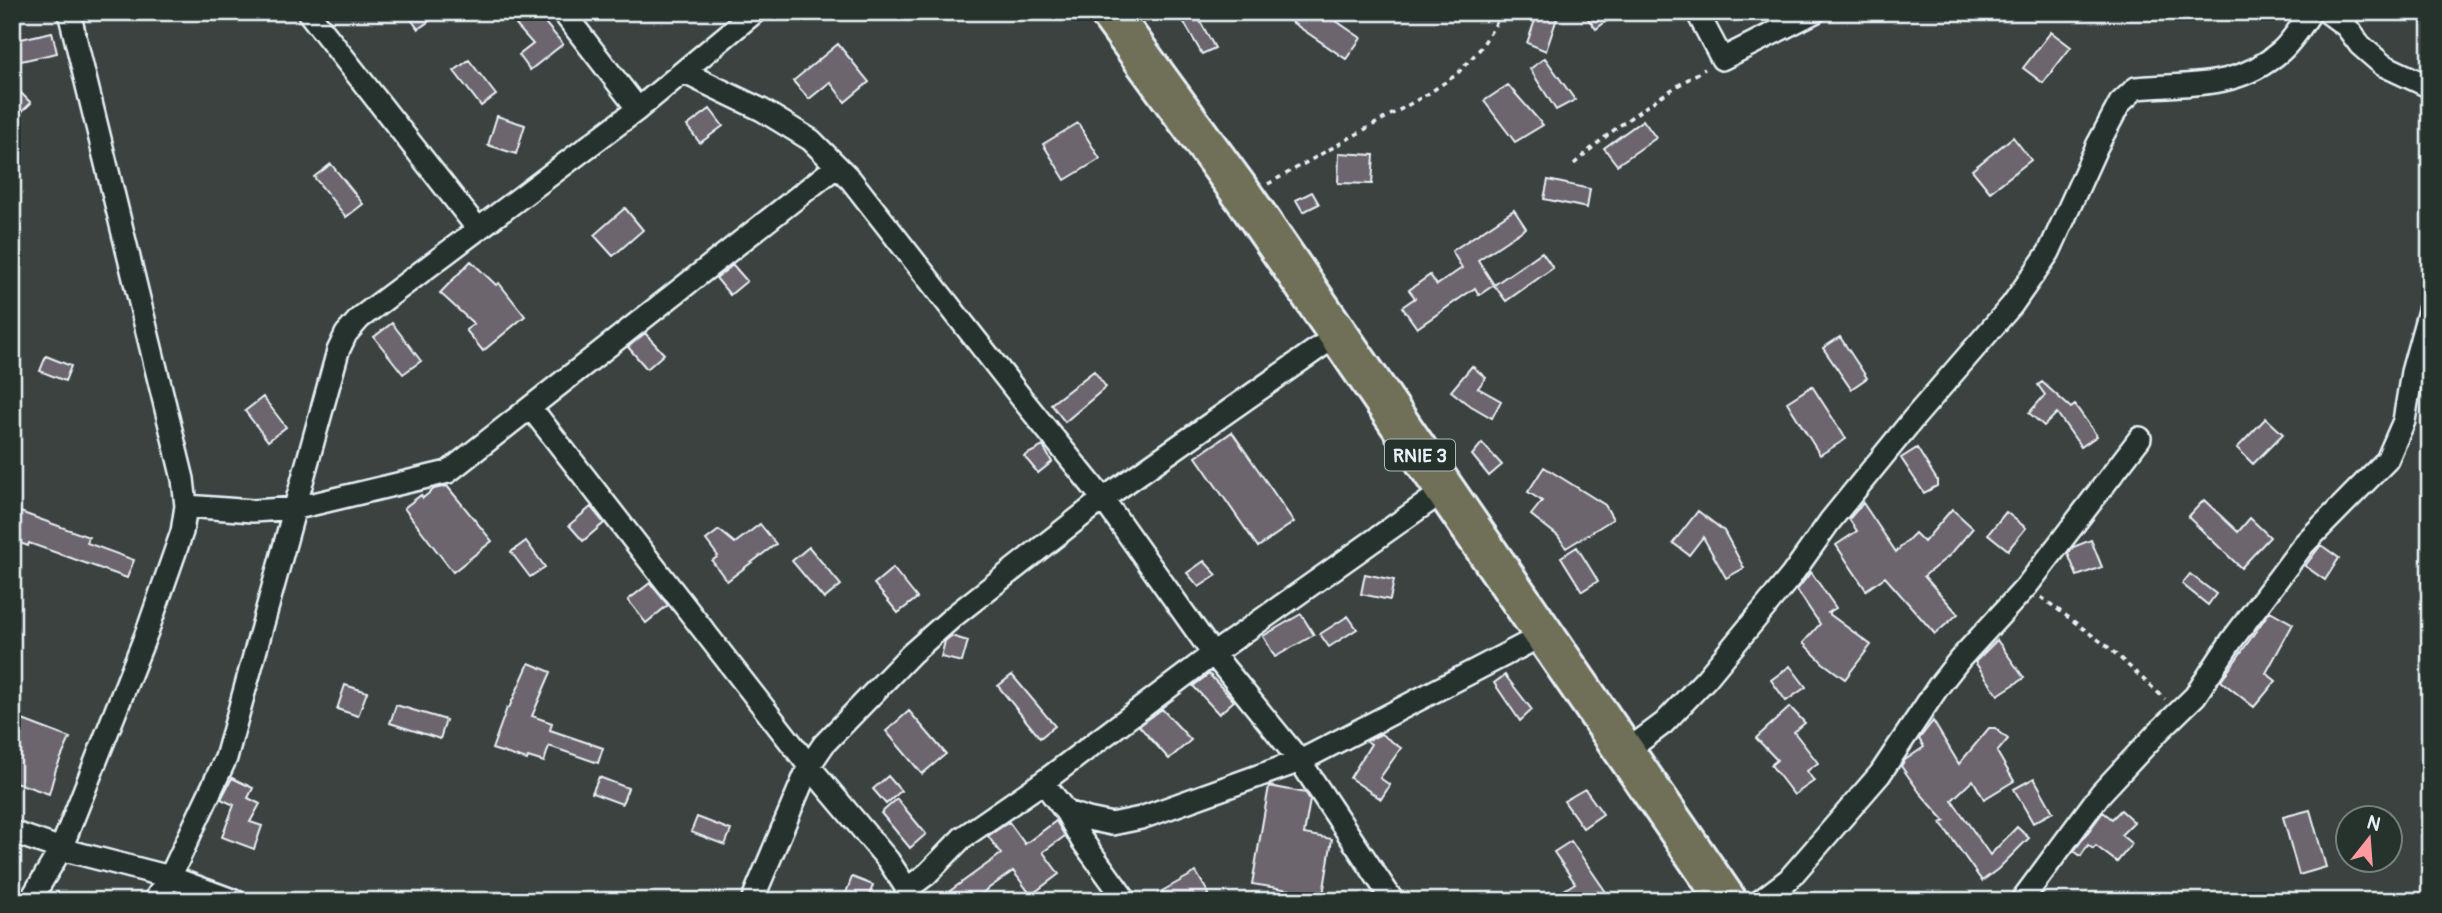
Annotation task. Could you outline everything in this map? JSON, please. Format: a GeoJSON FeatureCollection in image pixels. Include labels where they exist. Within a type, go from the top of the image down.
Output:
{"type":"FeatureCollection","features":[{"type":"Feature","properties":{"kind":"highway","name":"RNIE 3"},"geometry":{"type":"LineString","coordinates":[[1109,12],[1244,197],[1727,901]]}},
{"type":"Feature","properties":{"kind":"street"},"geometry":{"type":"LineString","coordinates":[[30,901],[61,849],[147,632],[182,531],[187,506],[180,466],[69,12]]}},
{"type":"Feature","properties":{"kind":"street"},"geometry":{"type":"LineString","coordinates":[[308,12],[478,229]]}},
{"type":"Feature","properties":{"kind":"street"},"geometry":{"type":"LineString","coordinates":[[563,12],[638,109]]}},
{"type":"Feature","properties":{"kind":"street"},"geometry":{"type":"LineString","coordinates":[[154,901],[170,877],[226,758],[338,351],[346,334],[360,318],[638,109],[755,12]]}},
{"type":"Feature","properties":{"kind":"street"},"geometry":{"type":"LineString","coordinates":[[1698,12],[1722,59],[1815,12]]}},
{"type":"Feature","properties":{"kind":"street"},"geometry":{"type":"LineString","coordinates":[[1624,753],[1664,723],[1706,679],[1791,576],[1830,521],[1914,418],[2012,305],[2049,252],[2082,176],[2120,103],[2136,88],[2197,86],[2239,76],[2263,64],[2283,49],[2311,12]]}},
{"type":"Feature","properties":{"kind":"street"},"geometry":{"type":"LineString","coordinates":[[2327,12],[2346,26],[2360,45],[2383,65],[2430,87]]}},
{"type":"Feature","properties":{"kind":"street"},"geometry":{"type":"LineString","coordinates":[[683,72],[762,110],[811,140],[851,180],[1103,499],[1213,654],[1300,761],[1393,901]]}},
{"type":"Feature","properties":{"kind":"street"},"geometry":{"type":"LineString","coordinates":[[187,506],[253,511],[296,508],[448,472],[837,166]]}},
{"type":"Feature","properties":{"kind":"street"},"geometry":{"type":"LineString","coordinates":[[2021,901],[2101,793],[2195,696],[2232,640],[2304,544],[2387,460],[2404,421],[2412,372],[2430,307]]}},
{"type":"Feature","properties":{"kind":"street"},"geometry":{"type":"LineString","coordinates":[[752,901],[809,766],[824,744],[911,654],[954,616],[1103,499],[1337,335]]}},
{"type":"Feature","properties":{"kind":"street"},"geometry":{"type":"LineString","coordinates":[[531,408],[809,766],[888,860],[911,895],[962,838],[1043,782],[1213,654],[1444,491]]}},
{"type":"Feature","properties":{"kind":"street"},"geometry":{"type":"LineString","coordinates":[[1760,901],[1789,879],[1880,774],[1938,687],[2026,587],[2140,438]]}},
{"type":"Feature","properties":{"kind":"street"},"geometry":{"type":"LineString","coordinates":[[1066,812],[1112,824],[1141,818],[1300,761],[1544,635]]}},
{"type":"Feature","properties":{"kind":"street"},"geometry":{"type":"LineString","coordinates":[[1043,782],[1126,901]]}},
{"type":"Feature","properties":{"kind":"street"},"geometry":{"type":"LineString","coordinates":[[12,832],[61,849],[170,877],[235,901]]}},
{"type":"Feature","properties":{"kind":"path"},"geometry":{"type":"LineString","coordinates":[[1244,197],[1426,95],[1456,75],[1480,48],[1503,12]]}},
{"type":"Feature","properties":{"kind":"path"},"geometry":{"type":"LineString","coordinates":[[1574,164],[1614,127],[1722,59]]}},
{"type":"Feature","properties":{"kind":"path"},"geometry":{"type":"LineString","coordinates":[[2026,587],[2108,647],[2179,712]]}},
{"type":"Feature","properties":{"kind":"building"},"geometry":{"type":"Polygon","coordinates":[[[406,12],[442,12],[418,29],[406,12]]]}},
{"type":"Feature","properties":{"kind":"building"},"geometry":{"type":"Polygon","coordinates":[[[531,12],[536,12],[563,44],[530,70],[519,55],[533,44],[516,25],[531,12]]]}},
{"type":"Feature","properties":{"kind":"building"},"geometry":{"type":"Polygon","coordinates":[[[1195,12],[1215,48],[1202,54],[1182,19],[1195,12]]]}},
{"type":"Feature","properties":{"kind":"building"},"geometry":{"type":"Polygon","coordinates":[[[1277,12],[1323,12],[1361,38],[1346,59],[1277,12]]]}},
{"type":"Feature","properties":{"kind":"building"},"geometry":{"type":"Polygon","coordinates":[[[1538,12],[1559,12],[1546,51],[1527,43],[1538,12]]]}},
{"type":"Feature","properties":{"kind":"building"},"geometry":{"type":"Polygon","coordinates":[[[1583,12],[1618,12],[1596,29],[1583,12]]]}},
{"type":"Feature","properties":{"kind":"building"},"geometry":{"type":"Polygon","coordinates":[[[52,32],[57,53],[12,63],[12,41],[52,32]]]}},
{"type":"Feature","properties":{"kind":"building"},"geometry":{"type":"Polygon","coordinates":[[[2051,32],[2071,47],[2043,83],[2023,68],[2051,32]]]}},
{"type":"Feature","properties":{"kind":"building"},"geometry":{"type":"Polygon","coordinates":[[[838,44],[869,82],[845,102],[830,82],[809,99],[793,81],[838,44]]]}},
{"type":"Feature","properties":{"kind":"building"},"geometry":{"type":"Polygon","coordinates":[[[1545,58],[1575,100],[1556,110],[1530,69],[1545,58]]]}},
{"type":"Feature","properties":{"kind":"building"},"geometry":{"type":"Polygon","coordinates":[[[469,60],[496,95],[481,106],[454,71],[469,60]]]}},
{"type":"Feature","properties":{"kind":"building"},"geometry":{"type":"Polygon","coordinates":[[[12,84],[31,103],[12,121],[12,84]]]}},
{"type":"Feature","properties":{"kind":"building"},"geometry":{"type":"Polygon","coordinates":[[[1508,85],[1543,125],[1515,142],[1484,101],[1508,85]]]}},
{"type":"Feature","properties":{"kind":"building"},"geometry":{"type":"Polygon","coordinates":[[[710,109],[723,126],[700,143],[687,126],[710,109]]]}},
{"type":"Feature","properties":{"kind":"building"},"geometry":{"type":"Polygon","coordinates":[[[497,116],[525,125],[516,154],[488,145],[497,116]]]}},
{"type":"Feature","properties":{"kind":"building"},"geometry":{"type":"Polygon","coordinates":[[[1643,120],[1656,138],[1617,165],[1604,148],[1643,120]]]}},
{"type":"Feature","properties":{"kind":"building"},"geometry":{"type":"Polygon","coordinates":[[[1078,123],[1100,159],[1065,180],[1043,144],[1078,123]]]}},
{"type":"Feature","properties":{"kind":"building"},"geometry":{"type":"Polygon","coordinates":[[[2013,137],[2031,160],[1990,192],[1972,170],[2013,137]]]}},
{"type":"Feature","properties":{"kind":"building"},"geometry":{"type":"Polygon","coordinates":[[[1339,153],[1374,155],[1372,184],[1338,183],[1339,153]]]}},
{"type":"Feature","properties":{"kind":"building"},"geometry":{"type":"Polygon","coordinates":[[[331,164],[363,204],[346,217],[314,177],[331,164]]]}},
{"type":"Feature","properties":{"kind":"building"},"geometry":{"type":"Polygon","coordinates":[[[1548,180],[1590,189],[1587,208],[1544,199],[1548,180]]]}},
{"type":"Feature","properties":{"kind":"building"},"geometry":{"type":"Polygon","coordinates":[[[1312,192],[1319,204],[1303,212],[1296,200],[1312,192]]]}},
{"type":"Feature","properties":{"kind":"building"},"geometry":{"type":"Polygon","coordinates":[[[625,208],[643,230],[613,256],[594,235],[625,208]]]}},
{"type":"Feature","properties":{"kind":"building"},"geometry":{"type":"Polygon","coordinates":[[[1514,210],[1526,228],[1478,260],[1494,285],[1479,295],[1475,288],[1417,328],[1402,307],[1415,298],[1409,290],[1430,275],[1437,285],[1462,268],[1452,251],[1514,210]]]}},
{"type":"Feature","properties":{"kind":"building"},"geometry":{"type":"Polygon","coordinates":[[[1542,252],[1553,268],[1506,301],[1494,285],[1542,252]]]}},
{"type":"Feature","properties":{"kind":"building"},"geometry":{"type":"Polygon","coordinates":[[[471,261],[496,285],[499,283],[525,316],[483,351],[466,330],[474,324],[440,293],[471,261]]]}},
{"type":"Feature","properties":{"kind":"building"},"geometry":{"type":"Polygon","coordinates":[[[733,265],[747,281],[730,295],[716,278],[733,265]]]}},
{"type":"Feature","properties":{"kind":"building"},"geometry":{"type":"Polygon","coordinates":[[[392,323],[421,361],[403,374],[374,337],[392,323]]]}},
{"type":"Feature","properties":{"kind":"building"},"geometry":{"type":"Polygon","coordinates":[[[645,333],[664,354],[647,369],[628,347],[645,333]]]}},
{"type":"Feature","properties":{"kind":"building"},"geometry":{"type":"Polygon","coordinates":[[[1840,337],[1867,378],[1851,389],[1823,348],[1840,337]]]}},
{"type":"Feature","properties":{"kind":"building"},"geometry":{"type":"Polygon","coordinates":[[[46,356],[71,366],[65,381],[40,371],[46,356]]]}},
{"type":"Feature","properties":{"kind":"building"},"geometry":{"type":"Polygon","coordinates":[[[1472,366],[1486,378],[1478,388],[1501,401],[1492,418],[1451,391],[1472,366]]]}},
{"type":"Feature","properties":{"kind":"building"},"geometry":{"type":"Polygon","coordinates":[[[1094,371],[1106,387],[1065,422],[1051,404],[1094,371]]]}},
{"type":"Feature","properties":{"kind":"building"},"geometry":{"type":"Polygon","coordinates":[[[2042,382],[2071,408],[2075,405],[2097,436],[2081,447],[2057,413],[2044,426],[2029,413],[2045,395],[2038,385],[2042,382]]]}},
{"type":"Feature","properties":{"kind":"building"},"geometry":{"type":"Polygon","coordinates":[[[1812,386],[1846,439],[1820,455],[1787,402],[1812,386]]]}},
{"type":"Feature","properties":{"kind":"building"},"geometry":{"type":"Polygon","coordinates":[[[263,397],[286,427],[268,441],[245,411],[263,397]]]}},
{"type":"Feature","properties":{"kind":"building"},"geometry":{"type":"Polygon","coordinates":[[[2266,418],[2283,434],[2253,464],[2237,448],[2266,418]]]}},
{"type":"Feature","properties":{"kind":"building"},"geometry":{"type":"Polygon","coordinates":[[[1232,432],[1294,522],[1258,547],[1196,457],[1232,432]]]}},
{"type":"Feature","properties":{"kind":"building"},"geometry":{"type":"Polygon","coordinates":[[[1482,443],[1502,465],[1489,476],[1472,455],[1482,443]]]}},
{"type":"Feature","properties":{"kind":"building"},"geometry":{"type":"Polygon","coordinates":[[[1043,446],[1052,462],[1038,473],[1024,456],[1043,446]]]}},
{"type":"Feature","properties":{"kind":"building"},"geometry":{"type":"Polygon","coordinates":[[[1917,448],[1937,480],[1937,486],[1924,493],[1901,458],[1917,448]]]}},
{"type":"Feature","properties":{"kind":"building"},"geometry":{"type":"Polygon","coordinates":[[[1544,467],[1605,505],[1613,519],[1566,548],[1558,536],[1531,515],[1542,501],[1528,492],[1544,467]]]}},
{"type":"Feature","properties":{"kind":"building"},"geometry":{"type":"Polygon","coordinates":[[[447,486],[492,541],[453,572],[404,508],[421,495],[423,498],[434,489],[447,486]]]}},
{"type":"Feature","properties":{"kind":"building"},"geometry":{"type":"Polygon","coordinates":[[[2204,500],[2238,532],[2250,518],[2270,537],[2241,568],[2188,517],[2204,500]]]}},
{"type":"Feature","properties":{"kind":"building"},"geometry":{"type":"Polygon","coordinates":[[[1863,503],[1896,552],[1915,533],[1924,542],[1952,509],[1973,528],[1950,555],[1924,576],[1958,614],[1935,634],[1885,577],[1866,590],[1836,545],[1857,531],[1849,519],[1863,503]]]}},
{"type":"Feature","properties":{"kind":"building"},"geometry":{"type":"Polygon","coordinates":[[[591,507],[604,523],[583,541],[569,525],[591,507]]]}},
{"type":"Feature","properties":{"kind":"building"},"geometry":{"type":"Polygon","coordinates":[[[12,509],[89,537],[87,543],[134,560],[127,578],[29,543],[28,546],[12,540],[12,509]]]}},
{"type":"Feature","properties":{"kind":"building"},"geometry":{"type":"Polygon","coordinates":[[[1698,511],[1724,531],[1744,568],[1726,578],[1703,537],[1689,555],[1673,543],[1698,511]]]}},
{"type":"Feature","properties":{"kind":"building"},"geometry":{"type":"Polygon","coordinates":[[[2006,512],[2026,528],[2008,550],[1988,534],[2006,512]]]}},
{"type":"Feature","properties":{"kind":"building"},"geometry":{"type":"Polygon","coordinates":[[[760,524],[776,544],[727,581],[712,561],[718,556],[706,540],[719,530],[735,543],[760,524]]]}},
{"type":"Feature","properties":{"kind":"building"},"geometry":{"type":"Polygon","coordinates":[[[2091,540],[2102,567],[2077,576],[2068,554],[2073,547],[2091,540]]]}},
{"type":"Feature","properties":{"kind":"building"},"geometry":{"type":"Polygon","coordinates":[[[526,541],[545,567],[530,577],[511,552],[526,541]]]}},
{"type":"Feature","properties":{"kind":"building"},"geometry":{"type":"Polygon","coordinates":[[[2321,545],[2339,558],[2325,580],[2305,566],[2321,545]]]}},
{"type":"Feature","properties":{"kind":"building"},"geometry":{"type":"Polygon","coordinates":[[[809,547],[841,585],[824,599],[792,561],[809,547]]]}},
{"type":"Feature","properties":{"kind":"building"},"geometry":{"type":"Polygon","coordinates":[[[1577,547],[1598,581],[1582,591],[1561,557],[1577,547]]]}},
{"type":"Feature","properties":{"kind":"building"},"geometry":{"type":"Polygon","coordinates":[[[1204,561],[1217,575],[1199,587],[1187,573],[1204,561]]]}},
{"type":"Feature","properties":{"kind":"building"},"geometry":{"type":"Polygon","coordinates":[[[893,568],[917,598],[898,613],[874,584],[893,568]]]}},
{"type":"Feature","properties":{"kind":"building"},"geometry":{"type":"Polygon","coordinates":[[[1811,572],[1836,608],[1828,613],[1871,645],[1845,679],[1823,663],[1803,643],[1820,624],[1797,590],[1811,572]]]}},
{"type":"Feature","properties":{"kind":"building"},"geometry":{"type":"Polygon","coordinates":[[[1365,574],[1394,580],[1390,600],[1361,594],[1365,574]]]}},
{"type":"Feature","properties":{"kind":"building"},"geometry":{"type":"Polygon","coordinates":[[[2190,574],[2216,594],[2208,605],[2182,584],[2190,574]]]}},
{"type":"Feature","properties":{"kind":"building"},"geometry":{"type":"Polygon","coordinates":[[[650,583],[668,605],[646,623],[628,600],[650,583]]]}},
{"type":"Feature","properties":{"kind":"building"},"geometry":{"type":"Polygon","coordinates":[[[2270,611],[2293,624],[2266,673],[2276,681],[2254,707],[2221,681],[2270,611]]]}},
{"type":"Feature","properties":{"kind":"building"},"geometry":{"type":"Polygon","coordinates":[[[1301,614],[1314,635],[1275,657],[1263,636],[1301,614]]]}},
{"type":"Feature","properties":{"kind":"building"},"geometry":{"type":"Polygon","coordinates":[[[1348,616],[1357,629],[1329,647],[1320,634],[1348,616]]]}},
{"type":"Feature","properties":{"kind":"building"},"geometry":{"type":"Polygon","coordinates":[[[951,636],[968,641],[962,662],[941,657],[945,641],[951,636]]]}},
{"type":"Feature","properties":{"kind":"building"},"geometry":{"type":"Polygon","coordinates":[[[1997,640],[2024,678],[1998,695],[1975,662],[1997,640]]]}},
{"type":"Feature","properties":{"kind":"building"},"geometry":{"type":"Polygon","coordinates":[[[529,663],[551,672],[532,716],[552,723],[550,730],[603,748],[598,763],[549,746],[544,762],[528,757],[527,760],[492,749],[507,708],[529,663]]]}},
{"type":"Feature","properties":{"kind":"building"},"geometry":{"type":"Polygon","coordinates":[[[1790,666],[1806,687],[1786,701],[1771,680],[1790,666]]]}},
{"type":"Feature","properties":{"kind":"building"},"geometry":{"type":"Polygon","coordinates":[[[1209,674],[1234,701],[1219,714],[1193,686],[1209,674]]]}},
{"type":"Feature","properties":{"kind":"building"},"geometry":{"type":"Polygon","coordinates":[[[1012,675],[1055,726],[1040,738],[998,686],[1012,675]]]}},
{"type":"Feature","properties":{"kind":"building"},"geometry":{"type":"Polygon","coordinates":[[[1505,675],[1532,710],[1520,721],[1494,683],[1505,675]]]}},
{"type":"Feature","properties":{"kind":"building"},"geometry":{"type":"Polygon","coordinates":[[[345,685],[367,692],[358,716],[337,709],[345,685]]]}},
{"type":"Feature","properties":{"kind":"building"},"geometry":{"type":"Polygon","coordinates":[[[396,705],[446,720],[440,739],[390,723],[396,705]]]}},
{"type":"Feature","properties":{"kind":"building"},"geometry":{"type":"Polygon","coordinates":[[[1790,707],[1805,723],[1794,732],[1818,763],[1807,771],[1814,781],[1794,795],[1771,765],[1777,760],[1756,738],[1790,707]]]}},
{"type":"Feature","properties":{"kind":"building"},"geometry":{"type":"Polygon","coordinates":[[[1162,709],[1191,740],[1169,759],[1139,726],[1162,709]]]}},
{"type":"Feature","properties":{"kind":"building"},"geometry":{"type":"Polygon","coordinates":[[[909,711],[946,754],[922,774],[886,731],[909,711]]]}},
{"type":"Feature","properties":{"kind":"building"},"geometry":{"type":"Polygon","coordinates":[[[12,716],[70,738],[56,769],[49,794],[12,781],[12,716]]]}},
{"type":"Feature","properties":{"kind":"building"},"geometry":{"type":"Polygon","coordinates":[[[1933,721],[1959,764],[1989,728],[1995,728],[2008,739],[1997,752],[2014,781],[1984,799],[1973,780],[1952,800],[1990,855],[2017,827],[2029,838],[1982,881],[1941,823],[1945,821],[1901,766],[1924,747],[1919,739],[1933,721]]]}},
{"type":"Feature","properties":{"kind":"building"},"geometry":{"type":"Polygon","coordinates":[[[1381,734],[1401,748],[1380,778],[1390,785],[1381,799],[1350,778],[1371,744],[1367,741],[1381,734]]]}},
{"type":"Feature","properties":{"kind":"building"},"geometry":{"type":"Polygon","coordinates":[[[888,776],[901,791],[886,804],[873,789],[888,776]]]}},
{"type":"Feature","properties":{"kind":"building"},"geometry":{"type":"Polygon","coordinates":[[[599,777],[628,788],[622,804],[592,793],[599,777]]]}},
{"type":"Feature","properties":{"kind":"building"},"geometry":{"type":"Polygon","coordinates":[[[232,778],[253,788],[248,798],[260,804],[250,822],[262,826],[254,849],[222,837],[234,805],[221,799],[232,778]]]}},
{"type":"Feature","properties":{"kind":"building"},"geometry":{"type":"Polygon","coordinates":[[[2034,778],[2053,812],[2033,823],[2014,789],[2034,778]]]}},
{"type":"Feature","properties":{"kind":"building"},"geometry":{"type":"Polygon","coordinates":[[[1269,786],[1306,793],[1310,800],[1304,834],[1332,839],[1322,901],[1300,901],[1302,892],[1252,884],[1269,786]]]}},
{"type":"Feature","properties":{"kind":"building"},"geometry":{"type":"Polygon","coordinates":[[[1585,789],[1603,814],[1583,828],[1564,801],[1585,789]]]}},
{"type":"Feature","properties":{"kind":"building"},"geometry":{"type":"Polygon","coordinates":[[[897,799],[926,834],[910,848],[881,813],[897,799]]]}},
{"type":"Feature","properties":{"kind":"building"},"geometry":{"type":"Polygon","coordinates":[[[2121,810],[2134,822],[2121,835],[2132,844],[2117,862],[2096,846],[2093,849],[2088,845],[2081,856],[2074,851],[2103,812],[2112,819],[2121,810]]]}},
{"type":"Feature","properties":{"kind":"building"},"geometry":{"type":"Polygon","coordinates":[[[2310,810],[2326,867],[2299,875],[2283,817],[2310,810]]]}},
{"type":"Feature","properties":{"kind":"building"},"geometry":{"type":"Polygon","coordinates":[[[697,817],[731,830],[725,845],[691,832],[697,817]]]}},
{"type":"Feature","properties":{"kind":"building"},"geometry":{"type":"Polygon","coordinates":[[[1056,821],[1065,836],[1043,852],[1059,874],[1031,895],[1013,871],[971,901],[936,901],[1001,854],[988,836],[1009,822],[1025,844],[1056,821]]]}},
{"type":"Feature","properties":{"kind":"building"},"geometry":{"type":"Polygon","coordinates":[[[1571,841],[1608,895],[1600,901],[1547,901],[1575,883],[1554,852],[1571,841]]]}},
{"type":"Feature","properties":{"kind":"building"},"geometry":{"type":"Polygon","coordinates":[[[1196,872],[1209,894],[1198,901],[1168,901],[1162,891],[1196,872]]]}},
{"type":"Feature","properties":{"kind":"building"},"geometry":{"type":"Polygon","coordinates":[[[852,877],[873,885],[867,901],[843,901],[852,877]]]}}]}
